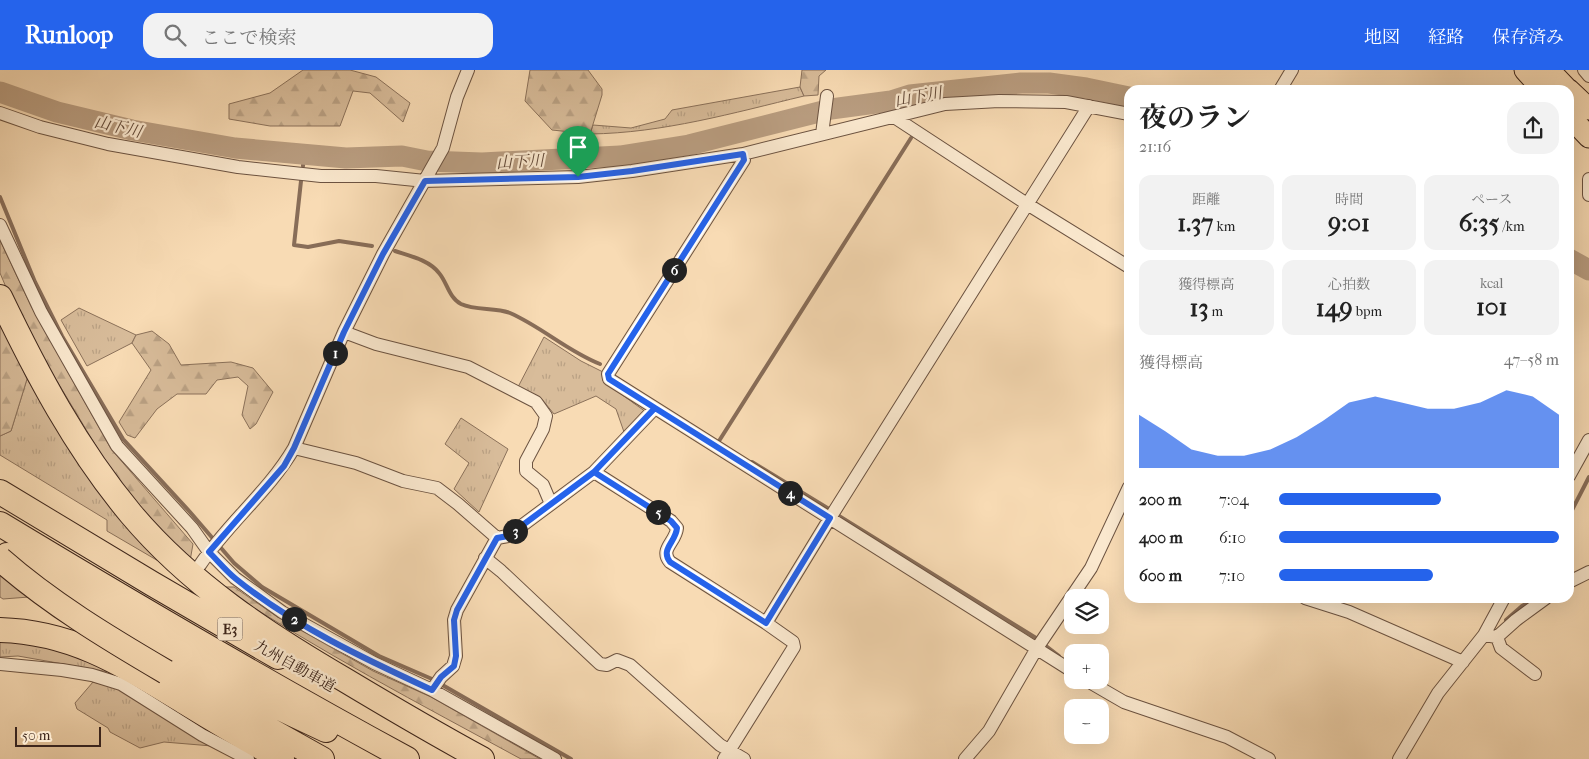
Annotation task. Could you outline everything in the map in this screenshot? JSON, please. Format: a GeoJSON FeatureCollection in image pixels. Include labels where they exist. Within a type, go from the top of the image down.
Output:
{"type":"FeatureCollection","features":[{"type":"Feature","properties":{"kind":"highway"},"geometry":{"type":"LineString","coordinates":[[1526,70],[1559,82]]}},
{"type":"Feature","properties":{"kind":"highway"},"geometry":{"type":"LineString","coordinates":[[1574,96],[1589,109]]}},
{"type":"Feature","properties":{"kind":"highway"},"geometry":{"type":"LineString","coordinates":[[1574,121],[1589,137]]}},
{"type":"Feature","properties":{"kind":"highway"},"geometry":{"type":"LineString","coordinates":[[0,297],[37,371],[81,446],[132,515],[174,558],[202,584],[272,636],[482,759]]}},
{"type":"Feature","properties":{"kind":"highway"},"geometry":{"type":"LineString","coordinates":[[0,480],[100,545],[151,583]]}},
{"type":"Feature","properties":{"kind":"highway","name":"九州自動車道"},"geometry":{"type":"LineString","coordinates":[[0,492],[268,652],[464,759]]}},
{"type":"Feature","properties":{"kind":"highway","name":"九州自動車道"},"geometry":{"type":"LineString","coordinates":[[0,524],[139,608],[408,759]]}},
{"type":"Feature","properties":{"kind":"highway"},"geometry":{"type":"LineString","coordinates":[[0,550],[112,617],[226,681],[293,715],[389,759]]}},
{"type":"Feature","properties":{"kind":"highway"},"geometry":{"type":"LineString","coordinates":[[0,559],[54,602],[97,630],[166,672],[322,759]]}},
{"type":"Feature","properties":{"kind":"highway"},"geometry":{"type":"LineString","coordinates":[[0,630],[13,630],[58,638],[99,652],[282,759]]}},
{"type":"Feature","properties":{"kind":"street"},"geometry":{"type":"LineString","coordinates":[[200,565],[215,545],[284,466],[294,448],[344,332],[383,254],[443,148],[457,97],[468,70]]}},
{"type":"Feature","properties":{"kind":"street"},"geometry":{"type":"LineString","coordinates":[[1283,85],[1292,70]]}},
{"type":"Feature","properties":{"kind":"street"},"geometry":{"type":"LineString","coordinates":[[1584,70],[1589,76]]}},
{"type":"Feature","properties":{"kind":"street"},"geometry":{"type":"LineString","coordinates":[[823,133],[827,98]]}},
{"type":"Feature","properties":{"kind":"street"},"geometry":{"type":"LineString","coordinates":[[0,113],[40,127],[98,141],[229,166],[321,176],[578,177],[632,171],[743,154],[945,104],[999,101],[1066,102],[1124,113]]}},
{"type":"Feature","properties":{"kind":"street"},"geometry":{"type":"LineString","coordinates":[[766,623],[1089,106]]}},
{"type":"Feature","properties":{"kind":"street"},"geometry":{"type":"LineString","coordinates":[[894,117],[1027,204],[1124,264]]}},
{"type":"Feature","properties":{"kind":"street"},"geometry":{"type":"LineString","coordinates":[[743,154],[744,160],[608,374],[609,379],[1064,666]]}},
{"type":"Feature","properties":{"kind":"street"},"geometry":{"type":"LineString","coordinates":[[1589,179],[1589,195]]}},
{"type":"Feature","properties":{"kind":"street"},"geometry":{"type":"LineString","coordinates":[[0,224],[41,312],[117,446],[192,528],[215,545],[235,578],[282,612],[374,663],[432,690],[555,759]]}},
{"type":"Feature","properties":{"kind":"street"},"geometry":{"type":"LineString","coordinates":[[344,332],[376,344],[468,367],[536,402],[546,416],[543,429],[526,461],[526,471],[543,485],[551,504]]}},
{"type":"Feature","properties":{"kind":"street"},"geometry":{"type":"LineString","coordinates":[[432,690],[441,677],[454,666],[456,656],[454,620],[457,610],[497,538],[508,536],[594,472],[655,408]]}},
{"type":"Feature","properties":{"kind":"street"},"geometry":{"type":"LineString","coordinates":[[1574,467],[1589,440]]}},
{"type":"Feature","properties":{"kind":"street"},"geometry":{"type":"LineString","coordinates":[[294,448],[356,463],[403,481],[438,488],[497,538]]}},
{"type":"Feature","properties":{"kind":"street"},"geometry":{"type":"LineString","coordinates":[[594,472],[671,521],[677,528],[676,534],[665,552],[665,557],[670,562],[794,642],[794,647],[726,754]]}},
{"type":"Feature","properties":{"kind":"street"},"geometry":{"type":"LineString","coordinates":[[965,759],[990,731],[1037,648],[1091,568],[1124,498]]}},
{"type":"Feature","properties":{"kind":"street"},"geometry":{"type":"LineString","coordinates":[[485,558],[600,664],[607,665],[617,660],[630,665],[720,745],[726,754],[744,759]]}},
{"type":"Feature","properties":{"kind":"street"},"geometry":{"type":"LineString","coordinates":[[1574,580],[1589,572]]}},
{"type":"Feature","properties":{"kind":"street"},"geometry":{"type":"LineString","coordinates":[[1321,603],[1349,612],[1463,662]]}},
{"type":"Feature","properties":{"kind":"street"},"geometry":{"type":"LineString","coordinates":[[1399,759],[1438,693],[1484,635],[1501,603]]}},
{"type":"Feature","properties":{"kind":"street"},"geometry":{"type":"LineString","coordinates":[[1497,638],[1516,620],[1539,603]]}},
{"type":"Feature","properties":{"kind":"street"},"geometry":{"type":"LineString","coordinates":[[1484,635],[1497,638]]}},
{"type":"Feature","properties":{"kind":"street"},"geometry":{"type":"LineString","coordinates":[[1497,638],[1500,648],[1534,674]]}},
{"type":"Feature","properties":{"kind":"street"},"geometry":{"type":"LineString","coordinates":[[0,664],[62,670],[124,681],[202,734],[248,759]]}},
{"type":"Feature","properties":{"kind":"street"},"geometry":{"type":"LineString","coordinates":[[1102,689],[1124,702],[1227,737],[1269,759]]}},
{"type":"Feature","properties":{"kind":"green space"},"geometry":{"type":"Polygon","coordinates":[[[303,70],[350,70],[376,77],[410,103],[403,122],[370,93],[353,91],[340,126],[270,126],[229,119],[229,104],[270,93],[303,70]]]}},
{"type":"Feature","properties":{"kind":"green space"},"geometry":{"type":"Polygon","coordinates":[[[530,70],[588,70],[602,89],[602,95],[590,134],[552,130],[525,101],[530,70]]]}},
{"type":"Feature","properties":{"kind":"green space"},"geometry":{"type":"Polygon","coordinates":[[[802,70],[826,70],[819,76],[818,95],[804,96],[800,87],[802,70]]]}},
{"type":"Feature","properties":{"kind":"green space"},"geometry":{"type":"Polygon","coordinates":[[[800,87],[804,96],[698,121],[644,130],[590,134],[593,125],[631,128],[665,119],[672,110],[800,87]]]}},
{"type":"Feature","properties":{"kind":"green space"},"geometry":{"type":"Polygon","coordinates":[[[0,240],[31,306],[111,449],[193,544],[190,561],[143,514],[102,456],[19,318],[0,273],[0,240]]]}},
{"type":"Feature","properties":{"kind":"green space"},"geometry":{"type":"Polygon","coordinates":[[[79,308],[136,335],[132,343],[87,366],[61,320],[79,308]]]}},
{"type":"Feature","properties":{"kind":"green space"},"geometry":{"type":"Polygon","coordinates":[[[0,321],[27,379],[11,431],[0,436],[0,321]]]}},
{"type":"Feature","properties":{"kind":"green space"},"geometry":{"type":"Polygon","coordinates":[[[152,331],[169,344],[181,365],[231,362],[253,368],[273,392],[256,424],[250,429],[242,415],[248,386],[238,377],[217,380],[206,394],[177,394],[157,409],[135,438],[127,435],[119,422],[151,370],[132,343],[136,335],[152,331]]]}},
{"type":"Feature","properties":{"kind":"green space"},"geometry":{"type":"Polygon","coordinates":[[[544,337],[581,361],[603,372],[603,381],[646,412],[624,432],[616,409],[596,396],[554,414],[541,398],[518,387],[544,337]]]}},
{"type":"Feature","properties":{"kind":"green space"},"geometry":{"type":"Polygon","coordinates":[[[27,379],[97,489],[172,569],[107,531],[107,520],[0,455],[0,436],[11,431],[27,379]]]}},
{"type":"Feature","properties":{"kind":"green space"},"geometry":{"type":"Polygon","coordinates":[[[461,418],[508,449],[479,512],[454,489],[469,463],[445,444],[461,418]]]}},
{"type":"Feature","properties":{"kind":"green space"},"geometry":{"type":"Polygon","coordinates":[[[0,561],[55,595],[3,599],[0,597],[0,561]]]}},
{"type":"Feature","properties":{"kind":"green space"},"geometry":{"type":"Polygon","coordinates":[[[222,587],[234,587],[279,618],[373,671],[431,697],[540,759],[521,759],[332,655],[222,587]]]}},
{"type":"Feature","properties":{"kind":"green space"},"geometry":{"type":"Polygon","coordinates":[[[0,641],[12,641],[73,652],[120,674],[18,656],[0,657],[0,641]]]}},
{"type":"Feature","properties":{"kind":"green space"},"geometry":{"type":"Polygon","coordinates":[[[93,682],[118,688],[212,746],[164,742],[140,748],[110,732],[108,728],[77,709],[75,703],[93,682]]]}},
{"type":"Feature","properties":{"kind":"waterway","name":"山下川"},"geometry":{"type":"LineString","coordinates":[[0,92],[57,112],[132,130],[235,148],[346,158],[402,156],[427,161],[482,163],[620,156],[689,145],[831,109],[891,101],[910,95],[1021,83],[1049,83],[1124,96]]}},
{"type":"Feature","properties":{"kind":"waterway"},"geometry":{"type":"LineString","coordinates":[[719,441],[911,138]]}},
{"type":"Feature","properties":{"kind":"waterway"},"geometry":{"type":"LineString","coordinates":[[303,166],[304,154]]}},
{"type":"Feature","properties":{"kind":"waterway"},"geometry":{"type":"LineString","coordinates":[[301,181],[294,245],[308,247],[339,241],[372,246]]}},
{"type":"Feature","properties":{"kind":"waterway"},"geometry":{"type":"LineString","coordinates":[[0,197],[35,282],[62,336],[123,439],[234,563],[262,587],[379,656],[432,679],[571,759]]}},
{"type":"Feature","properties":{"kind":"waterway"},"geometry":{"type":"LineString","coordinates":[[395,251],[419,259],[435,269],[442,277],[451,294],[461,304],[473,308],[510,313],[577,353],[600,364]]}},
{"type":"Feature","properties":{"kind":"waterway","name":"山下川"},"geometry":{"type":"LineString","coordinates":[[1574,262],[1589,270]]}},
{"type":"Feature","properties":{"kind":"waterway"},"geometry":{"type":"LineString","coordinates":[[752,462],[829,509]]}},
{"type":"Feature","properties":{"kind":"waterway"},"geometry":{"type":"LineString","coordinates":[[1574,506],[1589,477]]}},
{"type":"Feature","properties":{"kind":"waterway"},"geometry":{"type":"LineString","coordinates":[[839,516],[1036,638]]}},
{"type":"Feature","properties":{"kind":"waterway"},"geometry":{"type":"LineString","coordinates":[[1506,620],[1527,603]]}},
{"type":"Feature","properties":{"kind":"waterway"},"geometry":{"type":"LineString","coordinates":[[1046,646],[1059,656]]}},
{"type":"Feature","properties":{"kind":"route"},"geometry":{"type":"LineString","coordinates":[[578,177],[425,181],[383,254],[344,332],[294,448],[284,466],[209,552],[235,578],[282,612],[374,663],[432,690],[441,677],[454,666],[456,656],[454,620],[457,610],[497,538],[508,536],[594,472],[655,408],[830,518],[766,623],[670,562],[665,557],[665,552],[676,534],[677,528],[671,521],[594,472],[625,440],[655,408],[609,379],[608,374],[744,160],[743,154],[632,171],[578,177]]}}]}
